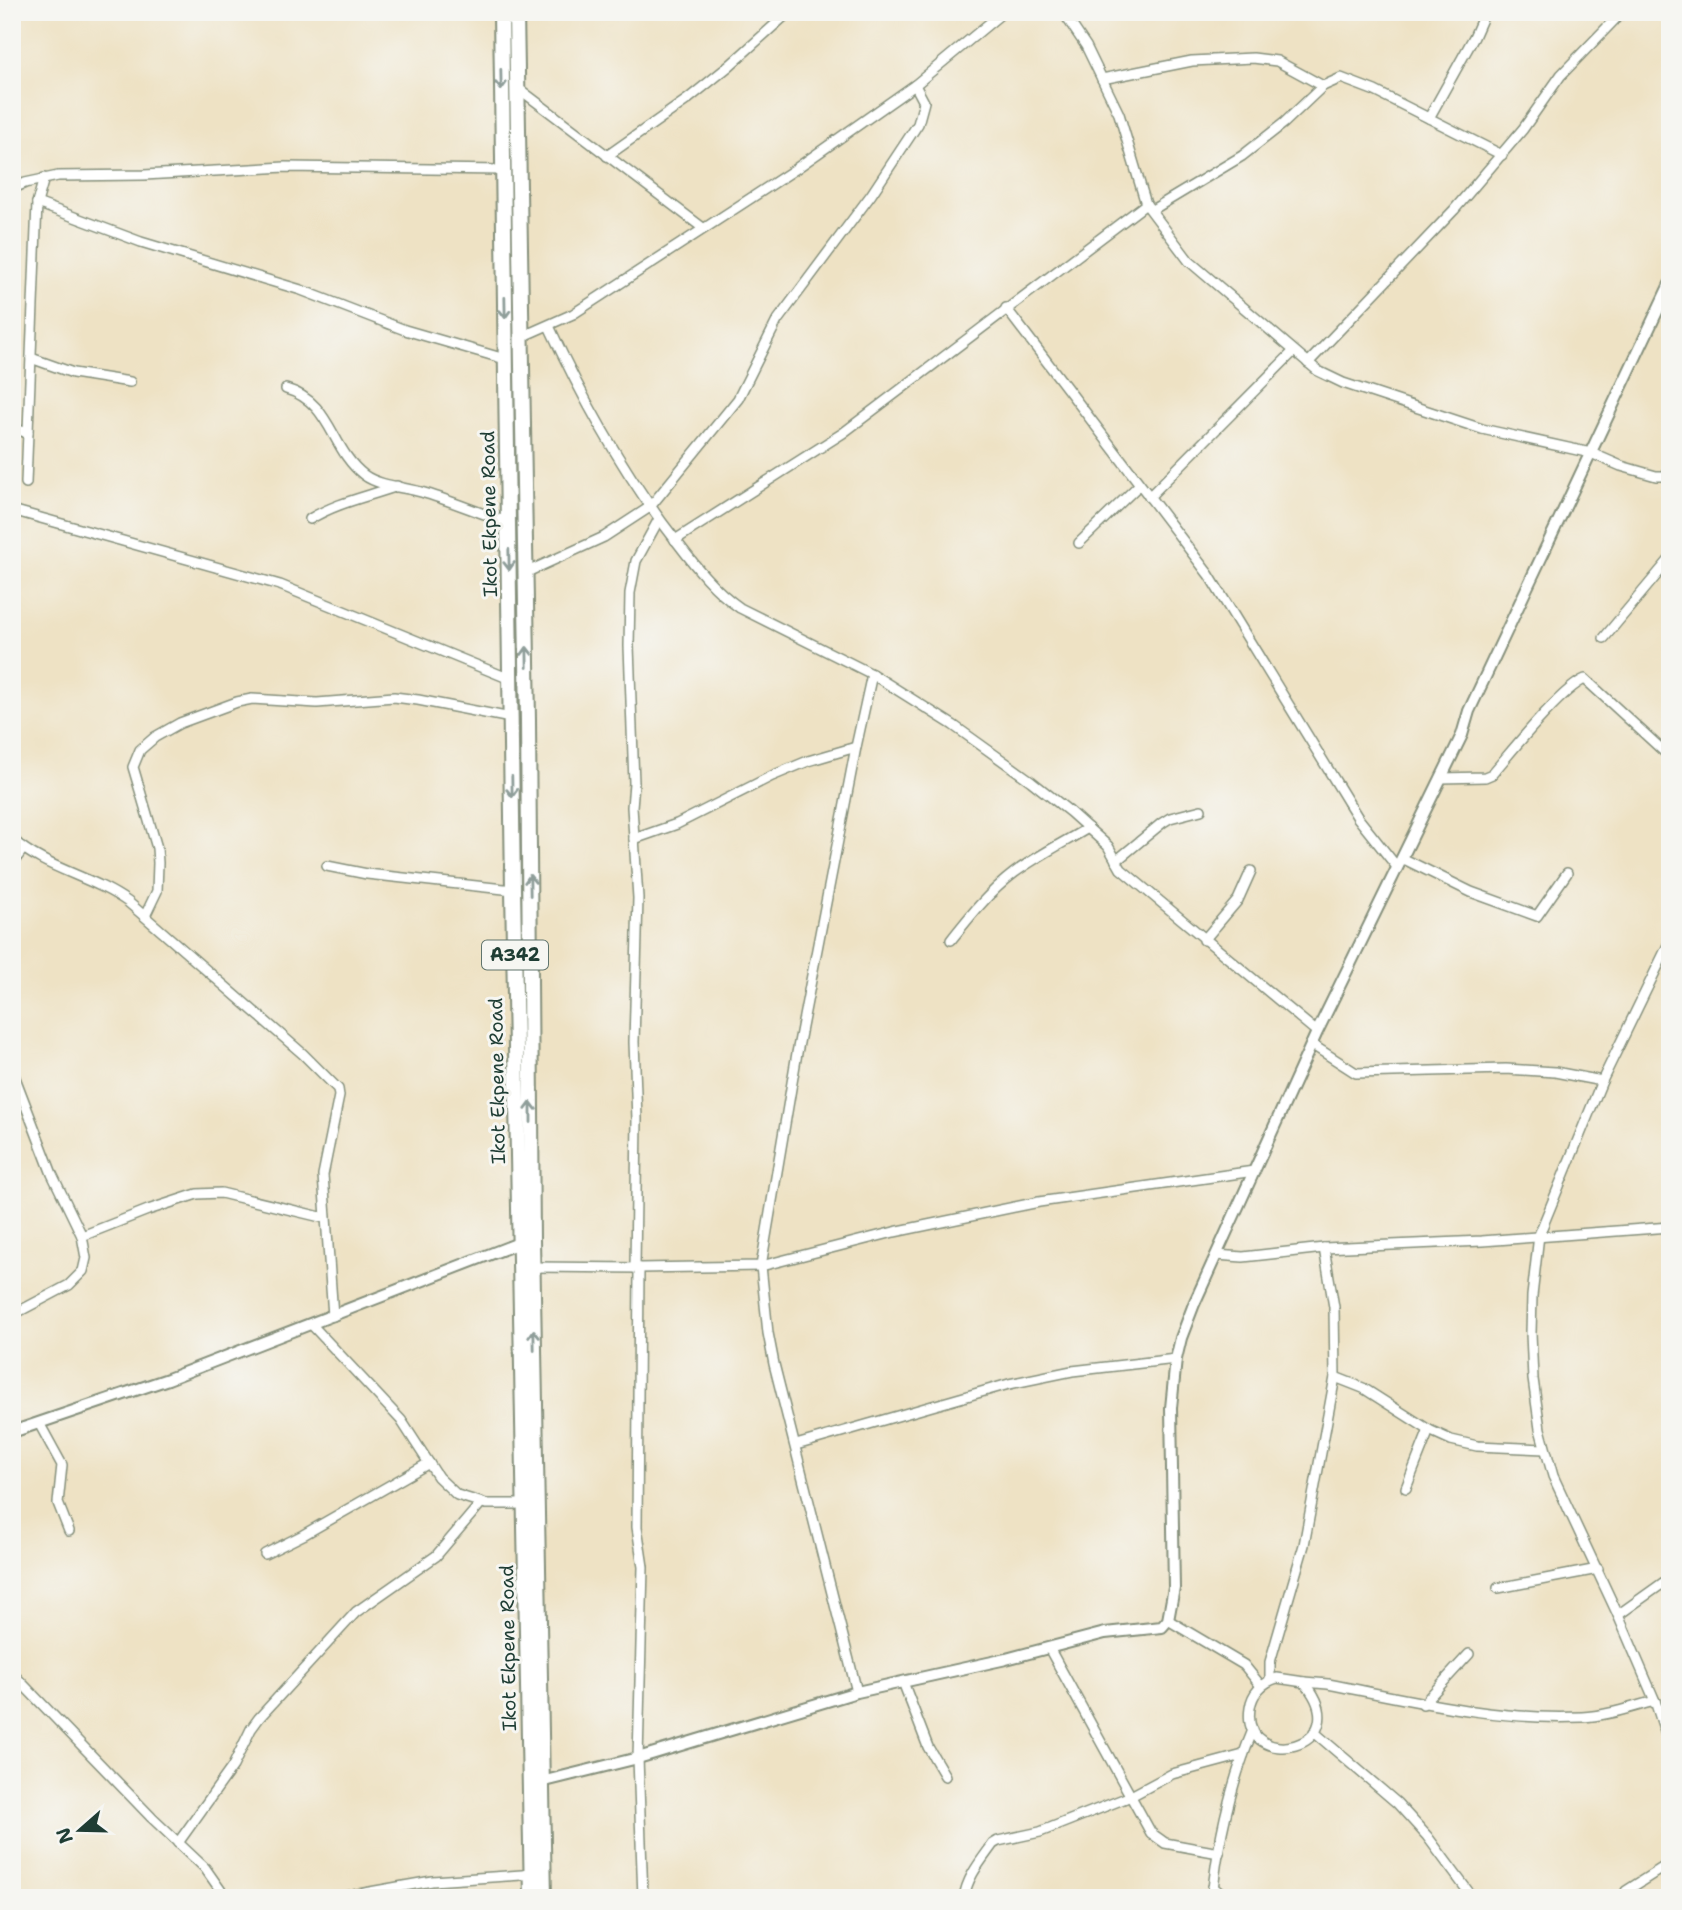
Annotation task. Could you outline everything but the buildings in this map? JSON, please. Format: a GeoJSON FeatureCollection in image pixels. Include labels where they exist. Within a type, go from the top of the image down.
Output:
{"type":"FeatureCollection","features":[{"type":"Feature","properties":{"kind":"highway","name":"Ikot Ekpene Road"},"geometry":{"type":"LineString","coordinates":[[500,12],[519,1243],[541,1782],[538,1874],[532,1898]]}},
{"type":"Feature","properties":{"kind":"highway","name":"Ikot Ekpene Road"},"geometry":{"type":"LineString","coordinates":[[516,12],[529,761],[533,1267],[531,1505],[538,1874],[544,1898]]}},
{"type":"Feature","properties":{"kind":"street"},"geometry":{"type":"LineString","coordinates":[[607,156],[688,99],[789,12]]}},
{"type":"Feature","properties":{"kind":"street"},"geometry":{"type":"LineString","coordinates":[[521,337],[573,314],[794,170],[915,85],[1003,12]]}},
{"type":"Feature","properties":{"kind":"street"},"geometry":{"type":"LineString","coordinates":[[1063,12],[1086,46],[1119,114],[1149,207],[1189,261],[1308,363],[1330,378],[1482,429],[1591,453],[1621,466],[1656,476],[1670,476]]}},
{"type":"Feature","properties":{"kind":"street"},"geometry":{"type":"LineString","coordinates":[[1429,118],[1485,12]]}},
{"type":"Feature","properties":{"kind":"street"},"geometry":{"type":"LineString","coordinates":[[1308,363],[1454,210],[1502,155],[1561,75],[1622,12]]}},
{"type":"Feature","properties":{"kind":"street"},"geometry":{"type":"LineString","coordinates":[[1102,79],[1192,61],[1253,58],[1277,61],[1323,86]]}},
{"type":"Feature","properties":{"kind":"street"},"geometry":{"type":"LineString","coordinates":[[675,540],[843,433],[1006,308],[1149,207],[1242,156],[1284,123],[1323,86],[1344,78],[1502,155]]}},
{"type":"Feature","properties":{"kind":"street"},"geometry":{"type":"LineString","coordinates":[[525,573],[604,537],[650,507],[738,399],[777,321],[871,195],[918,124],[924,102],[915,85]]}},
{"type":"Feature","properties":{"kind":"street"},"geometry":{"type":"LineString","coordinates":[[518,88],[703,228]]}},
{"type":"Feature","properties":{"kind":"street"},"geometry":{"type":"LineString","coordinates":[[12,189],[44,178],[285,167],[502,170]]}},
{"type":"Feature","properties":{"kind":"street"},"geometry":{"type":"LineString","coordinates":[[26,483],[37,203],[44,178]]}},
{"type":"Feature","properties":{"kind":"street"},"geometry":{"type":"LineString","coordinates":[[37,203],[141,242],[301,290],[405,330],[505,359]]}},
{"type":"Feature","properties":{"kind":"street"},"geometry":{"type":"LineString","coordinates":[[541,1782],[638,1758],[857,1692],[1105,1633],[1161,1627],[1168,1620],[1174,1588],[1175,1555],[1171,1408],[1176,1359],[1194,1304],[1311,1044],[1462,735],[1469,711],[1670,284]]}},
{"type":"Feature","properties":{"kind":"street"},"geometry":{"type":"LineString","coordinates":[[1006,308],[1209,575],[1358,818],[1399,862],[1537,916],[1567,873]]}},
{"type":"Feature","properties":{"kind":"street"},"geometry":{"type":"LineString","coordinates":[[549,326],[587,404],[650,507],[705,578],[740,608],[873,674],[1031,781],[1108,846],[1121,869],[1317,1032]]}},
{"type":"Feature","properties":{"kind":"street"},"geometry":{"type":"LineString","coordinates":[[1149,497],[1294,351]]}},
{"type":"Feature","properties":{"kind":"street"},"geometry":{"type":"LineString","coordinates":[[31,358],[73,373],[130,382]]}},
{"type":"Feature","properties":{"kind":"street"},"geometry":{"type":"LineString","coordinates":[[286,389],[300,393],[316,406],[355,467],[366,477],[422,492],[508,522]]}},
{"type":"Feature","properties":{"kind":"street"},"geometry":{"type":"LineString","coordinates":[[12,428],[28,433]]}},
{"type":"Feature","properties":{"kind":"street"},"geometry":{"type":"LineString","coordinates":[[1079,542],[1139,485]]}},
{"type":"Feature","properties":{"kind":"street"},"geometry":{"type":"LineString","coordinates":[[310,519],[346,501],[397,486]]}},
{"type":"Feature","properties":{"kind":"street"},"geometry":{"type":"LineString","coordinates":[[12,510],[280,585],[510,679]]}},
{"type":"Feature","properties":{"kind":"street"},"geometry":{"type":"LineString","coordinates":[[643,1898],[638,1758],[643,1567],[637,1527],[637,1119],[634,1042],[638,898],[629,646],[630,593],[636,561],[659,519]]}},
{"type":"Feature","properties":{"kind":"street"},"geometry":{"type":"LineString","coordinates":[[1604,638],[1670,559]]}},
{"type":"Feature","properties":{"kind":"street"},"geometry":{"type":"LineString","coordinates":[[857,1692],[770,1343],[761,1266],[797,1053],[856,747],[873,674]]}},
{"type":"Feature","properties":{"kind":"street"},"geometry":{"type":"LineString","coordinates":[[1441,778],[1485,777],[1492,774],[1561,698],[1585,680],[1670,757]]}},
{"type":"Feature","properties":{"kind":"street"},"geometry":{"type":"LineString","coordinates":[[145,916],[157,891],[158,855],[133,767],[140,750],[155,737],[180,723],[237,702],[253,699],[317,703],[394,697],[511,718]]}},
{"type":"Feature","properties":{"kind":"street"},"geometry":{"type":"LineString","coordinates":[[634,839],[677,824],[808,761],[856,747]]}},
{"type":"Feature","properties":{"kind":"street"},"geometry":{"type":"LineString","coordinates":[[1116,861],[1170,818],[1201,810]]}},
{"type":"Feature","properties":{"kind":"street"},"geometry":{"type":"LineString","coordinates":[[951,940],[979,905],[1006,879],[1088,828]]}},
{"type":"Feature","properties":{"kind":"street"},"geometry":{"type":"LineString","coordinates":[[12,839],[23,849],[52,865],[108,887],[303,1054],[338,1089],[339,1096],[323,1175],[333,1316]]}},
{"type":"Feature","properties":{"kind":"street"},"geometry":{"type":"LineString","coordinates":[[12,864],[23,849]]}},
{"type":"Feature","properties":{"kind":"street"},"geometry":{"type":"LineString","coordinates":[[327,866],[367,874],[513,890]]}},
{"type":"Feature","properties":{"kind":"street"},"geometry":{"type":"LineString","coordinates":[[1204,940],[1238,900],[1251,871]]}},
{"type":"Feature","properties":{"kind":"street"},"geometry":{"type":"LineString","coordinates":[[1670,941],[1602,1081],[1539,1235],[1531,1333],[1533,1379],[1544,1450],[1553,1476],[1618,1615],[1656,1705],[1670,1747]]}},
{"type":"Feature","properties":{"kind":"street"},"geometry":{"type":"LineString","coordinates":[[1311,1044],[1356,1073],[1506,1069],[1555,1072],[1602,1081]]}},
{"type":"Feature","properties":{"kind":"street"},"geometry":{"type":"LineString","coordinates":[[12,1070],[52,1174],[82,1236],[86,1258],[83,1271],[75,1280],[13,1314]]}},
{"type":"Feature","properties":{"kind":"street"},"geometry":{"type":"LineString","coordinates":[[533,1267],[761,1266],[894,1232],[1039,1202],[1254,1171]]}},
{"type":"Feature","properties":{"kind":"street"},"geometry":{"type":"LineString","coordinates":[[82,1236],[197,1194],[221,1193],[326,1218]]}},
{"type":"Feature","properties":{"kind":"street"},"geometry":{"type":"LineString","coordinates":[[1216,1255],[1243,1257],[1324,1248],[1482,1241],[1670,1227]]}},
{"type":"Feature","properties":{"kind":"street"},"geometry":{"type":"LineString","coordinates":[[12,1432],[168,1379],[519,1243]]}},
{"type":"Feature","properties":{"kind":"street"},"geometry":{"type":"LineString","coordinates":[[1266,1683],[1304,1545],[1335,1377],[1334,1307],[1324,1248]]}},
{"type":"Feature","properties":{"kind":"street"},"geometry":{"type":"LineString","coordinates":[[311,1324],[401,1420],[438,1477],[457,1495],[481,1503],[531,1505]]}},
{"type":"Feature","properties":{"kind":"street"},"geometry":{"type":"LineString","coordinates":[[796,1445],[1009,1384],[1072,1371],[1176,1359]]}},
{"type":"Feature","properties":{"kind":"street"},"geometry":{"type":"LineString","coordinates":[[1335,1377],[1363,1388],[1429,1430],[1451,1440],[1477,1447],[1544,1450]]}},
{"type":"Feature","properties":{"kind":"street"},"geometry":{"type":"LineString","coordinates":[[39,1423],[62,1465],[58,1503],[69,1531]]}},
{"type":"Feature","properties":{"kind":"street"},"geometry":{"type":"LineString","coordinates":[[1405,1488],[1429,1430]]}},
{"type":"Feature","properties":{"kind":"street"},"geometry":{"type":"LineString","coordinates":[[265,1554],[429,1463]]}},
{"type":"Feature","properties":{"kind":"street"},"geometry":{"type":"LineString","coordinates":[[178,1843],[233,1766],[259,1718],[356,1612],[436,1556],[481,1503]]}},
{"type":"Feature","properties":{"kind":"street"},"geometry":{"type":"LineString","coordinates":[[1498,1588],[1598,1569]]}},
{"type":"Feature","properties":{"kind":"street"},"geometry":{"type":"LineString","coordinates":[[1618,1615],[1670,1578]]}},
{"type":"Feature","properties":{"kind":"street"},"geometry":{"type":"LineString","coordinates":[[1168,1620],[1244,1665],[1266,1683]]}},
{"type":"Feature","properties":{"kind":"street"},"geometry":{"type":"LineString","coordinates":[[1049,1648],[1151,1833],[1157,1839],[1174,1845],[1219,1853]]}},
{"type":"Feature","properties":{"kind":"street"},"geometry":{"type":"LineString","coordinates":[[1423,1704],[1469,1654]]}},
{"type":"Feature","properties":{"kind":"street"},"geometry":{"type":"LineString","coordinates":[[12,1673],[205,1868],[226,1898]]}},
{"type":"Feature","properties":{"kind":"street"},"geometry":{"type":"LineString","coordinates":[[1304,1682],[1319,1705],[1320,1715],[1314,1732],[1300,1745],[1283,1749],[1265,1742],[1253,1730],[1249,1711],[1254,1695],[1266,1683],[1278,1678],[1328,1684],[1472,1713],[1582,1717],[1656,1705],[1670,1710]]}},
{"type":"Feature","properties":{"kind":"street"},"geometry":{"type":"LineString","coordinates":[[902,1682],[928,1747],[945,1776]]}},
{"type":"Feature","properties":{"kind":"street"},"geometry":{"type":"LineString","coordinates":[[1226,1898],[1213,1893],[1222,1832],[1243,1755],[1253,1730]]}},
{"type":"Feature","properties":{"kind":"street"},"geometry":{"type":"LineString","coordinates":[[1314,1732],[1397,1804],[1427,1836],[1473,1898]]}},
{"type":"Feature","properties":{"kind":"street"},"geometry":{"type":"LineString","coordinates":[[964,1898],[971,1875],[998,1841],[1040,1832],[1131,1796],[1172,1774],[1243,1755]]}},
{"type":"Feature","properties":{"kind":"street"},"geometry":{"type":"LineString","coordinates":[[1626,1891],[1670,1863]]}},
{"type":"Feature","properties":{"kind":"street"},"geometry":{"type":"LineString","coordinates":[[337,1898],[432,1881],[538,1874]]}}]}
